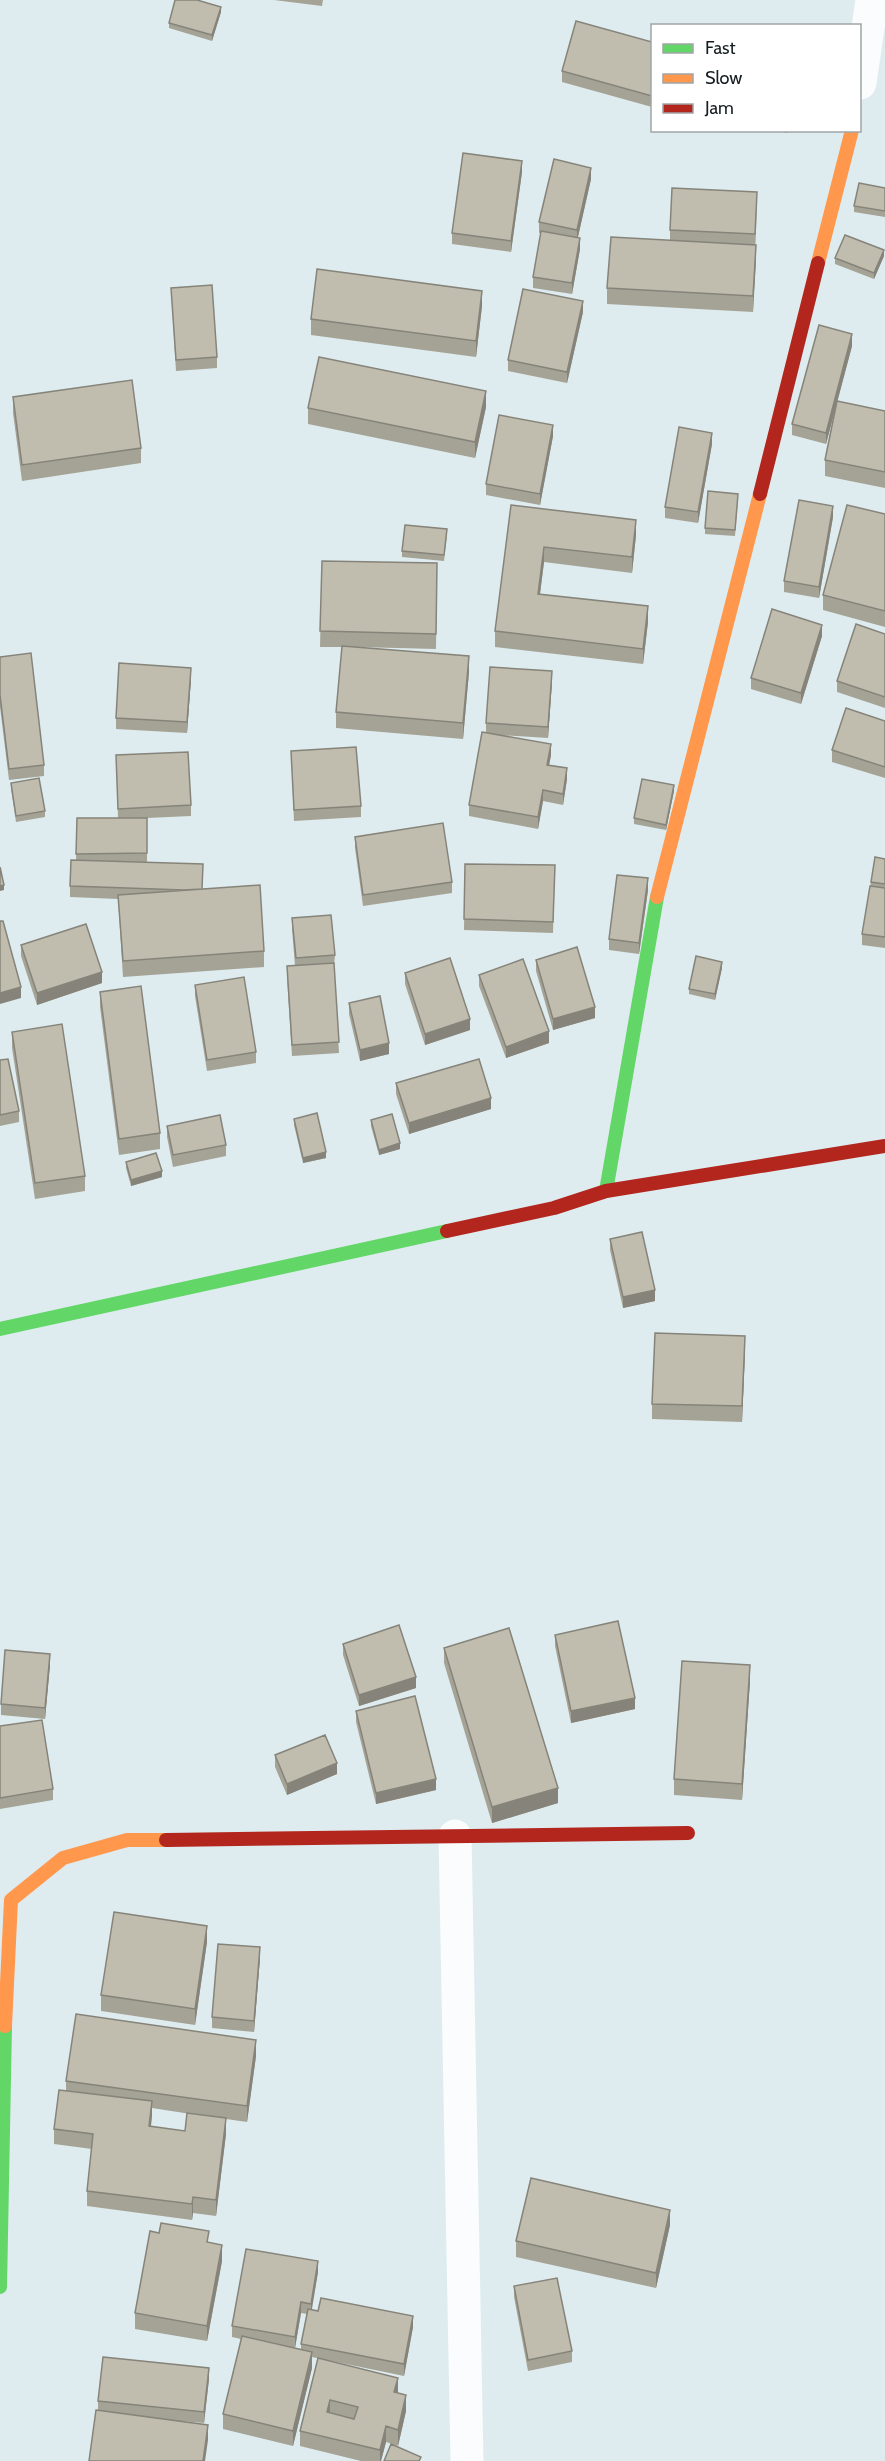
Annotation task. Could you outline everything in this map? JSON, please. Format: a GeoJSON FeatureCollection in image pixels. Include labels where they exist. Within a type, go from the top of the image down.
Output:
{"type":"FeatureCollection","features":[{"type":"Feature","properties":{"kind":"street"},"geometry":{"type":"LineString","coordinates":[[861,76],[872,0]]}},
{"type":"Feature","properties":{"kind":"street"},"geometry":{"type":"LineString","coordinates":[[606,1191],[658,894],[851,132]]}},
{"type":"Feature","properties":{"kind":"street"},"geometry":{"type":"LineString","coordinates":[[0,1329],[554,1208],[606,1191],[885,1146]]}},
{"type":"Feature","properties":{"kind":"street"},"geometry":{"type":"LineString","coordinates":[[0,2287],[6,1974],[11,1900],[63,1858],[127,1840],[688,1833]]}},
{"type":"Feature","properties":{"kind":"street"},"geometry":{"type":"LineString","coordinates":[[455,1836],[467,2461]]}},
{"type":"Feature","properties":{"kind":"building"},"geometry":{"type":"Polygon","coordinates":[[[175,0],[197,0],[221,7],[212,35],[169,23],[175,0]]]}},
{"type":"Feature","properties":{"kind":"building"},"geometry":{"type":"Polygon","coordinates":[[[576,21],[651,42],[651,96],[562,71],[576,21]]]}},
{"type":"Feature","properties":{"kind":"building"},"geometry":{"type":"Polygon","coordinates":[[[463,153],[522,161],[511,241],[452,233],[463,153]]]}},
{"type":"Feature","properties":{"kind":"building"},"geometry":{"type":"Polygon","coordinates":[[[554,159],[591,168],[577,230],[539,222],[554,159]]]}},
{"type":"Feature","properties":{"kind":"building"},"geometry":{"type":"Polygon","coordinates":[[[859,183],[885,188],[885,211],[854,206],[859,183]]]}},
{"type":"Feature","properties":{"kind":"building"},"geometry":{"type":"Polygon","coordinates":[[[672,188],[757,192],[755,234],[670,230],[672,188]]]}},
{"type":"Feature","properties":{"kind":"building"},"geometry":{"type":"Polygon","coordinates":[[[541,231],[580,238],[572,283],[533,277],[541,231]]]}},
{"type":"Feature","properties":{"kind":"building"},"geometry":{"type":"Polygon","coordinates":[[[845,235],[884,250],[874,273],[835,258],[845,235]]]}},
{"type":"Feature","properties":{"kind":"building"},"geometry":{"type":"Polygon","coordinates":[[[611,237],[756,245],[753,296],[607,288],[611,237]]]}},
{"type":"Feature","properties":{"kind":"building"},"geometry":{"type":"Polygon","coordinates":[[[317,269],[482,291],[476,341],[311,319],[317,269]]]}},
{"type":"Feature","properties":{"kind":"building"},"geometry":{"type":"Polygon","coordinates":[[[212,285],[217,357],[176,360],[171,288],[212,285]]]}},
{"type":"Feature","properties":{"kind":"building"},"geometry":{"type":"Polygon","coordinates":[[[523,289],[583,301],[567,372],[508,360],[523,289]]]}},
{"type":"Feature","properties":{"kind":"building"},"geometry":{"type":"Polygon","coordinates":[[[819,325],[852,334],[826,433],[792,424],[819,325]]]}},
{"type":"Feature","properties":{"kind":"building"},"geometry":{"type":"Polygon","coordinates":[[[319,357],[486,391],[475,442],[308,408],[319,357]]]}},
{"type":"Feature","properties":{"kind":"building"},"geometry":{"type":"Polygon","coordinates":[[[132,380],[141,448],[22,465],[13,397],[132,380]]]}},
{"type":"Feature","properties":{"kind":"building"},"geometry":{"type":"Polygon","coordinates":[[[837,401],[885,411],[885,472],[825,460],[837,401]]]}},
{"type":"Feature","properties":{"kind":"building"},"geometry":{"type":"Polygon","coordinates":[[[499,415],[553,425],[540,494],[486,484],[499,415]]]}},
{"type":"Feature","properties":{"kind":"building"},"geometry":{"type":"Polygon","coordinates":[[[679,427],[712,433],[698,512],[665,507],[679,427]]]}},
{"type":"Feature","properties":{"kind":"building"},"geometry":{"type":"Polygon","coordinates":[[[708,491],[738,494],[735,530],[705,528],[708,491]]]}},
{"type":"Feature","properties":{"kind":"building"},"geometry":{"type":"Polygon","coordinates":[[[799,500],[833,506],[819,587],[784,581],[799,500]]]}},
{"type":"Feature","properties":{"kind":"building"},"geometry":{"type":"Polygon","coordinates":[[[511,505],[636,520],[632,557],[544,547],[538,594],[648,606],[643,649],[495,631],[511,505]]]}},
{"type":"Feature","properties":{"kind":"building"},"geometry":{"type":"Polygon","coordinates":[[[847,505],[885,514],[885,611],[823,595],[847,505]]]}},
{"type":"Feature","properties":{"kind":"building"},"geometry":{"type":"Polygon","coordinates":[[[405,525],[447,529],[444,555],[402,551],[405,525]]]}},
{"type":"Feature","properties":{"kind":"building"},"geometry":{"type":"Polygon","coordinates":[[[322,561],[437,563],[436,634],[320,631],[322,561]]]}},
{"type":"Feature","properties":{"kind":"building"},"geometry":{"type":"Polygon","coordinates":[[[772,609],[822,625],[801,693],[751,678],[772,609]]]}},
{"type":"Feature","properties":{"kind":"building"},"geometry":{"type":"Polygon","coordinates":[[[856,624],[885,634],[885,697],[837,681],[856,624]]]}},
{"type":"Feature","properties":{"kind":"building"},"geometry":{"type":"Polygon","coordinates":[[[342,646],[469,656],[463,723],[336,712],[342,646]]]}},
{"type":"Feature","properties":{"kind":"building"},"geometry":{"type":"Polygon","coordinates":[[[31,653],[44,765],[9,769],[0,695],[0,657],[31,653]]]}},
{"type":"Feature","properties":{"kind":"building"},"geometry":{"type":"Polygon","coordinates":[[[119,663],[191,668],[187,722],[116,718],[119,663]]]}},
{"type":"Feature","properties":{"kind":"building"},"geometry":{"type":"Polygon","coordinates":[[[490,667],[552,671],[548,727],[486,723],[490,667]]]}},
{"type":"Feature","properties":{"kind":"building"},"geometry":{"type":"Polygon","coordinates":[[[846,708],[885,721],[885,767],[832,750],[846,708]]]}},
{"type":"Feature","properties":{"kind":"building"},"geometry":{"type":"Polygon","coordinates":[[[482,732],[551,744],[547,765],[567,768],[563,794],[543,790],[538,817],[469,805],[482,732]]]}},
{"type":"Feature","properties":{"kind":"building"},"geometry":{"type":"Polygon","coordinates":[[[356,747],[361,806],[294,810],[291,751],[356,747]]]}},
{"type":"Feature","properties":{"kind":"building"},"geometry":{"type":"Polygon","coordinates":[[[188,752],[191,805],[118,809],[116,755],[188,752]]]}},
{"type":"Feature","properties":{"kind":"building"},"geometry":{"type":"Polygon","coordinates":[[[39,778],[45,811],[16,816],[11,783],[39,778]]]}},
{"type":"Feature","properties":{"kind":"building"},"geometry":{"type":"Polygon","coordinates":[[[642,779],[674,785],[666,825],[634,818],[642,779]]]}},
{"type":"Feature","properties":{"kind":"building"},"geometry":{"type":"Polygon","coordinates":[[[77,818],[147,818],[147,853],[76,854],[77,818]]]}},
{"type":"Feature","properties":{"kind":"building"},"geometry":{"type":"Polygon","coordinates":[[[443,823],[452,882],[363,895],[355,837],[443,823]]]}},
{"type":"Feature","properties":{"kind":"building"},"geometry":{"type":"Polygon","coordinates":[[[875,857],[885,859],[885,884],[871,882],[875,857]]]}},
{"type":"Feature","properties":{"kind":"building"},"geometry":{"type":"Polygon","coordinates":[[[71,860],[203,864],[202,889],[70,886],[71,860]]]}},
{"type":"Feature","properties":{"kind":"building"},"geometry":{"type":"Polygon","coordinates":[[[465,864],[555,865],[553,922],[464,919],[465,864]]]}},
{"type":"Feature","properties":{"kind":"building"},"geometry":{"type":"Polygon","coordinates":[[[0,867],[4,885],[0,886],[0,867]]]}},
{"type":"Feature","properties":{"kind":"building"},"geometry":{"type":"Polygon","coordinates":[[[617,875],[648,878],[639,943],[609,939],[617,875]]]}},
{"type":"Feature","properties":{"kind":"building"},"geometry":{"type":"Polygon","coordinates":[[[260,885],[264,951],[123,961],[118,895],[260,885]]]}},
{"type":"Feature","properties":{"kind":"building"},"geometry":{"type":"Polygon","coordinates":[[[870,886],[885,888],[885,937],[862,934],[870,886]]]}},
{"type":"Feature","properties":{"kind":"building"},"geometry":{"type":"Polygon","coordinates":[[[331,915],[335,955],[296,958],[292,918],[331,915]]]}},
{"type":"Feature","properties":{"kind":"building"},"geometry":{"type":"Polygon","coordinates":[[[0,921],[3,921],[21,987],[0,993],[0,921]]]}},
{"type":"Feature","properties":{"kind":"building"},"geometry":{"type":"Polygon","coordinates":[[[86,924],[102,972],[37,993],[21,945],[86,924]]]}},
{"type":"Feature","properties":{"kind":"building"},"geometry":{"type":"Polygon","coordinates":[[[577,947],[595,1007],[553,1019],[536,960],[577,947]]]}},
{"type":"Feature","properties":{"kind":"building"},"geometry":{"type":"Polygon","coordinates":[[[696,956],[722,962],[715,994],[689,989],[696,956]]]}},
{"type":"Feature","properties":{"kind":"building"},"geometry":{"type":"Polygon","coordinates":[[[450,958],[470,1019],[425,1034],[405,973],[450,958]]]}},
{"type":"Feature","properties":{"kind":"building"},"geometry":{"type":"Polygon","coordinates":[[[523,959],[549,1031],[506,1047],[479,975],[523,959]]]}},
{"type":"Feature","properties":{"kind":"building"},"geometry":{"type":"Polygon","coordinates":[[[334,963],[339,1042],[292,1045],[287,966],[334,963]]]}},
{"type":"Feature","properties":{"kind":"building"},"geometry":{"type":"Polygon","coordinates":[[[244,977],[256,1052],[207,1060],[195,985],[244,977]]]}},
{"type":"Feature","properties":{"kind":"building"},"geometry":{"type":"Polygon","coordinates":[[[141,986],[160,1133],[119,1139],[100,992],[141,986]]]}},
{"type":"Feature","properties":{"kind":"building"},"geometry":{"type":"Polygon","coordinates":[[[380,996],[389,1043],[360,1050],[349,1003],[380,996]]]}},
{"type":"Feature","properties":{"kind":"building"},"geometry":{"type":"Polygon","coordinates":[[[62,1024],[85,1176],[35,1183],[12,1032],[62,1024]]]}},
{"type":"Feature","properties":{"kind":"building"},"geometry":{"type":"Polygon","coordinates":[[[8,1059],[19,1111],[0,1115],[0,1060],[8,1059]]]}},
{"type":"Feature","properties":{"kind":"building"},"geometry":{"type":"Polygon","coordinates":[[[479,1059],[491,1098],[409,1123],[396,1083],[479,1059]]]}},
{"type":"Feature","properties":{"kind":"building"},"geometry":{"type":"Polygon","coordinates":[[[317,1113],[326,1152],[303,1158],[294,1119],[317,1113]]]}},
{"type":"Feature","properties":{"kind":"building"},"geometry":{"type":"Polygon","coordinates":[[[392,1114],[400,1143],[379,1150],[371,1120],[392,1114]]]}},
{"type":"Feature","properties":{"kind":"building"},"geometry":{"type":"Polygon","coordinates":[[[220,1115],[226,1145],[173,1155],[167,1126],[220,1115]]]}},
{"type":"Feature","properties":{"kind":"building"},"geometry":{"type":"Polygon","coordinates":[[[156,1153],[162,1171],[131,1180],[126,1162],[156,1153]]]}},
{"type":"Feature","properties":{"kind":"building"},"geometry":{"type":"Polygon","coordinates":[[[642,1232],[655,1290],[623,1297],[610,1239],[642,1232]]]}},
{"type":"Feature","properties":{"kind":"building"},"geometry":{"type":"Polygon","coordinates":[[[655,1333],[745,1336],[742,1406],[652,1404],[655,1333]]]}},
{"type":"Feature","properties":{"kind":"building"},"geometry":{"type":"Polygon","coordinates":[[[618,1621],[635,1698],[571,1711],[555,1635],[618,1621]]]}},
{"type":"Feature","properties":{"kind":"building"},"geometry":{"type":"Polygon","coordinates":[[[399,1625],[416,1677],[359,1695],[343,1644],[399,1625]]]}},
{"type":"Feature","properties":{"kind":"building"},"geometry":{"type":"Polygon","coordinates":[[[509,1628],[558,1788],[492,1807],[444,1648],[509,1628]]]}},
{"type":"Feature","properties":{"kind":"building"},"geometry":{"type":"Polygon","coordinates":[[[5,1650],[50,1654],[45,1708],[1,1704],[5,1650]]]}},
{"type":"Feature","properties":{"kind":"building"},"geometry":{"type":"Polygon","coordinates":[[[682,1661],[750,1665],[742,1784],[674,1779],[682,1661]]]}},
{"type":"Feature","properties":{"kind":"building"},"geometry":{"type":"Polygon","coordinates":[[[415,1696],[436,1779],[376,1793],[356,1711],[415,1696]]]}},
{"type":"Feature","properties":{"kind":"building"},"geometry":{"type":"Polygon","coordinates":[[[42,1720],[53,1789],[0,1798],[0,1726],[42,1720]]]}},
{"type":"Feature","properties":{"kind":"building"},"geometry":{"type":"Polygon","coordinates":[[[325,1735],[337,1763],[287,1784],[275,1755],[325,1735]]]}},
{"type":"Feature","properties":{"kind":"building"},"geometry":{"type":"Polygon","coordinates":[[[114,1912],[207,1926],[195,2009],[101,1995],[114,1912]]]}},
{"type":"Feature","properties":{"kind":"building"},"geometry":{"type":"Polygon","coordinates":[[[218,1944],[260,1947],[254,2021],[212,2017],[218,1944]]]}},
{"type":"Feature","properties":{"kind":"building"},"geometry":{"type":"Polygon","coordinates":[[[76,2014],[256,2040],[247,2106],[66,2081],[76,2014]]]}},
{"type":"Feature","properties":{"kind":"building"},"geometry":{"type":"Polygon","coordinates":[[[59,2090],[152,2101],[149,2126],[185,2131],[187,2113],[226,2118],[216,2200],[193,2197],[192,2204],[87,2191],[93,2134],[54,2129],[59,2090]]]}},
{"type":"Feature","properties":{"kind":"building"},"geometry":{"type":"Polygon","coordinates":[[[531,2178],[670,2210],[656,2273],[516,2241],[531,2178]]]}},
{"type":"Feature","properties":{"kind":"building"},"geometry":{"type":"Polygon","coordinates":[[[161,2223],[209,2231],[207,2242],[222,2245],[207,2326],[135,2313],[150,2231],[159,2233],[161,2223]]]}},
{"type":"Feature","properties":{"kind":"building"},"geometry":{"type":"Polygon","coordinates":[[[246,2249],[318,2261],[311,2304],[301,2302],[295,2337],[232,2326],[246,2249]]]}},
{"type":"Feature","properties":{"kind":"building"},"geometry":{"type":"Polygon","coordinates":[[[557,2278],[572,2351],[528,2360],[514,2286],[557,2278]]]}},
{"type":"Feature","properties":{"kind":"building"},"geometry":{"type":"Polygon","coordinates":[[[321,2298],[413,2316],[404,2364],[301,2344],[308,2309],[318,2311],[321,2298]]]}},
{"type":"Feature","properties":{"kind":"building"},"geometry":{"type":"Polygon","coordinates":[[[242,2336],[312,2352],[293,2431],[223,2414],[242,2336]]]}},
{"type":"Feature","properties":{"kind":"building"},"geometry":{"type":"Polygon","coordinates":[[[103,2357],[209,2368],[204,2412],[98,2401],[103,2357]]]}},
{"type":"Feature","properties":{"kind":"building"},"geometry":{"type":"Polygon","coordinates":[[[318,2358],[398,2378],[394,2392],[406,2395],[398,2430],[386,2426],[380,2450],[300,2431],[318,2358]],[[330,2400],[327,2412],[354,2419],[358,2407],[330,2400]]]}},
{"type":"Feature","properties":{"kind":"building"},"geometry":{"type":"Polygon","coordinates":[[[96,2410],[208,2425],[203,2461],[89,2461],[96,2410]]]}},
{"type":"Feature","properties":{"kind":"building"},"geometry":{"type":"Polygon","coordinates":[[[391,2444],[421,2457],[419,2461],[384,2461],[391,2444]]]}},
{"type":"Feature","properties":{"kind":"traffic: fast"},"geometry":{"type":"LineString","coordinates":[[606,1191],[657,897]]}},
{"type":"Feature","properties":{"kind":"traffic: fast"},"geometry":{"type":"LineString","coordinates":[[0,1329],[447,1231]]}},
{"type":"Feature","properties":{"kind":"traffic: fast"},"geometry":{"type":"LineString","coordinates":[[0,2287],[5,2026]]}},
{"type":"Feature","properties":{"kind":"traffic: slow"},"geometry":{"type":"LineString","coordinates":[[818,263],[851,132]]}},
{"type":"Feature","properties":{"kind":"traffic: slow"},"geometry":{"type":"LineString","coordinates":[[657,897],[760,494]]}},
{"type":"Feature","properties":{"kind":"traffic: slow"},"geometry":{"type":"LineString","coordinates":[[5,2026],[11,1900],[63,1858],[127,1840],[166,1840]]}},
{"type":"Feature","properties":{"kind":"traffic: jam"},"geometry":{"type":"LineString","coordinates":[[760,494],[818,263]]}},
{"type":"Feature","properties":{"kind":"traffic: jam"},"geometry":{"type":"LineString","coordinates":[[447,1231],[554,1208],[606,1191],[885,1146]]}},
{"type":"Feature","properties":{"kind":"traffic: jam"},"geometry":{"type":"LineString","coordinates":[[166,1840],[688,1833]]}}]}
